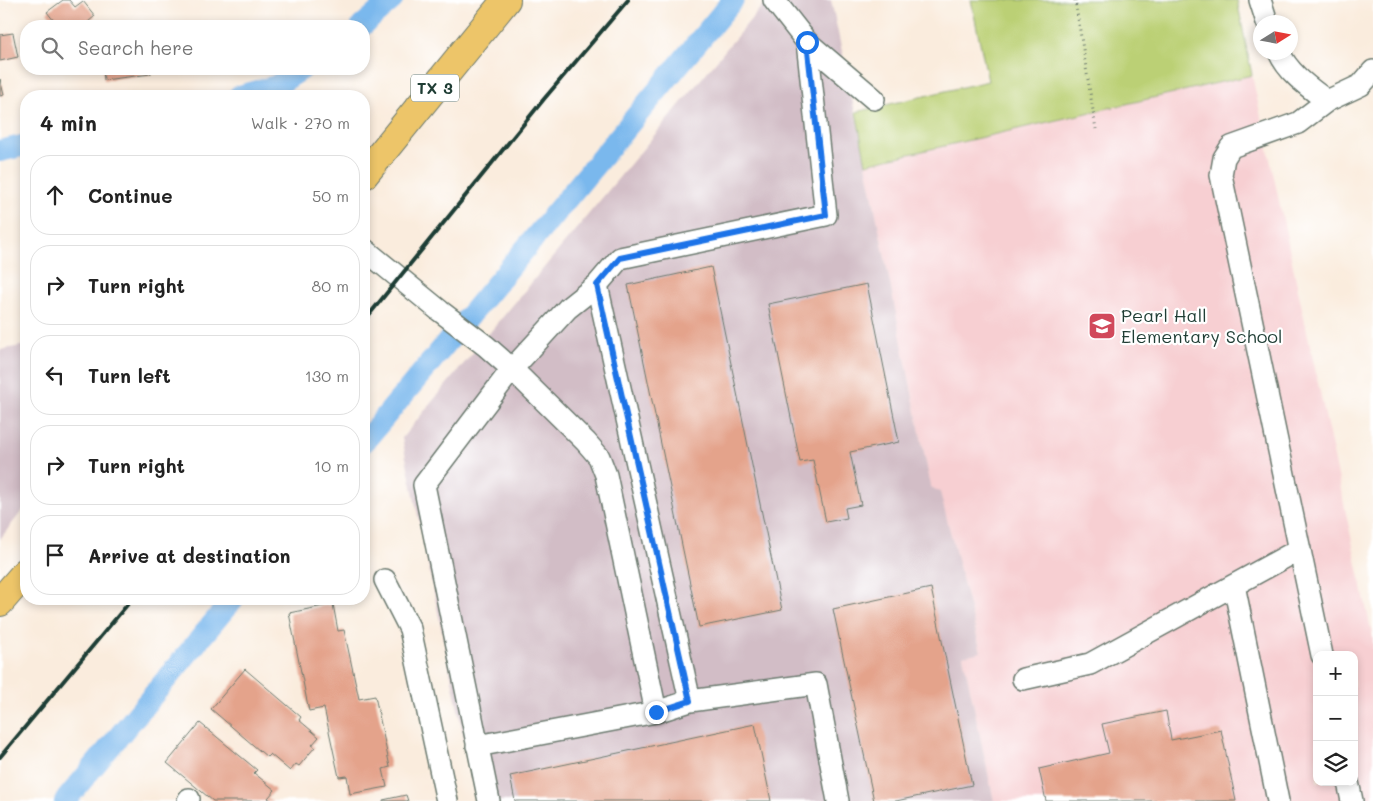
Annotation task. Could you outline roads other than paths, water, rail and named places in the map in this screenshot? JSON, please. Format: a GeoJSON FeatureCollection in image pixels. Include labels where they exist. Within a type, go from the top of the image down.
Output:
{"type":"FeatureCollection","features":[{"type":"Feature","properties":{"kind":"main road","name":"TX 3"},"geometry":{"type":"LineString","coordinates":[[370,168],[506,0]]}},
{"type":"Feature","properties":{"kind":"main road"},"geometry":{"type":"LineString","coordinates":[[0,602],[20,579]]}},
{"type":"Feature","properties":{"kind":"street"},"geometry":{"type":"LineString","coordinates":[[774,0],[807,42],[874,99]]}},
{"type":"Feature","properties":{"kind":"street"},"geometry":{"type":"LineString","coordinates":[[1260,0],[1265,15]]}},
{"type":"Feature","properties":{"kind":"street"},"geometry":{"type":"LineString","coordinates":[[489,801],[424,485],[512,369],[568,308],[597,285],[620,258],[826,215],[807,42]]}},
{"type":"Feature","properties":{"kind":"street"},"geometry":{"type":"LineString","coordinates":[[1283,60],[1304,84],[1327,102]]}},
{"type":"Feature","properties":{"kind":"street"},"geometry":{"type":"LineString","coordinates":[[1321,651],[1221,176],[1224,158],[1231,147],[1298,123],[1327,102],[1361,85],[1373,72]]}},
{"type":"Feature","properties":{"kind":"street"},"geometry":{"type":"LineString","coordinates":[[370,254],[512,369],[599,457],[606,475],[656,712]]}},
{"type":"Feature","properties":{"kind":"street"},"geometry":{"type":"LineString","coordinates":[[597,285],[690,701]]}},
{"type":"Feature","properties":{"kind":"street"},"geometry":{"type":"LineString","coordinates":[[1023,679],[1090,664],[1300,549]]}},
{"type":"Feature","properties":{"kind":"street"},"geometry":{"type":"LineString","coordinates":[[385,580],[410,629],[447,801]]}},
{"type":"Feature","properties":{"kind":"street"},"geometry":{"type":"LineString","coordinates":[[1234,584],[1278,801]]}},
{"type":"Feature","properties":{"kind":"street"},"geometry":{"type":"LineString","coordinates":[[477,746],[656,712],[690,701],[816,684],[838,801]]}},
{"type":"Feature","properties":{"kind":"street"},"geometry":{"type":"LineString","coordinates":[[1349,786],[1352,801]]}},
{"type":"Feature","properties":{"kind":"waterway"},"geometry":{"type":"LineString","coordinates":[[369,20],[392,0]]}},
{"type":"Feature","properties":{"kind":"waterway"},"geometry":{"type":"LineString","coordinates":[[370,435],[733,0]]}},
{"type":"Feature","properties":{"kind":"waterway"},"geometry":{"type":"LineString","coordinates":[[261,90],[276,86],[293,75]]}},
{"type":"Feature","properties":{"kind":"waterway"},"geometry":{"type":"LineString","coordinates":[[0,151],[20,146]]}},
{"type":"Feature","properties":{"kind":"waterway"},"geometry":{"type":"LineString","coordinates":[[65,801],[228,605]]}},
{"type":"Feature","properties":{"kind":"railway"},"geometry":{"type":"LineString","coordinates":[[370,314],[544,99],[628,0]]}},
{"type":"Feature","properties":{"kind":"railway"},"geometry":{"type":"LineString","coordinates":[[0,757],[127,605]]}},
{"type":"Feature","properties":{"kind":"place","name":"Pearl Hall Elementary School"},"geometry":{"type":"Point","coordinates":[1102,326]}}]}
